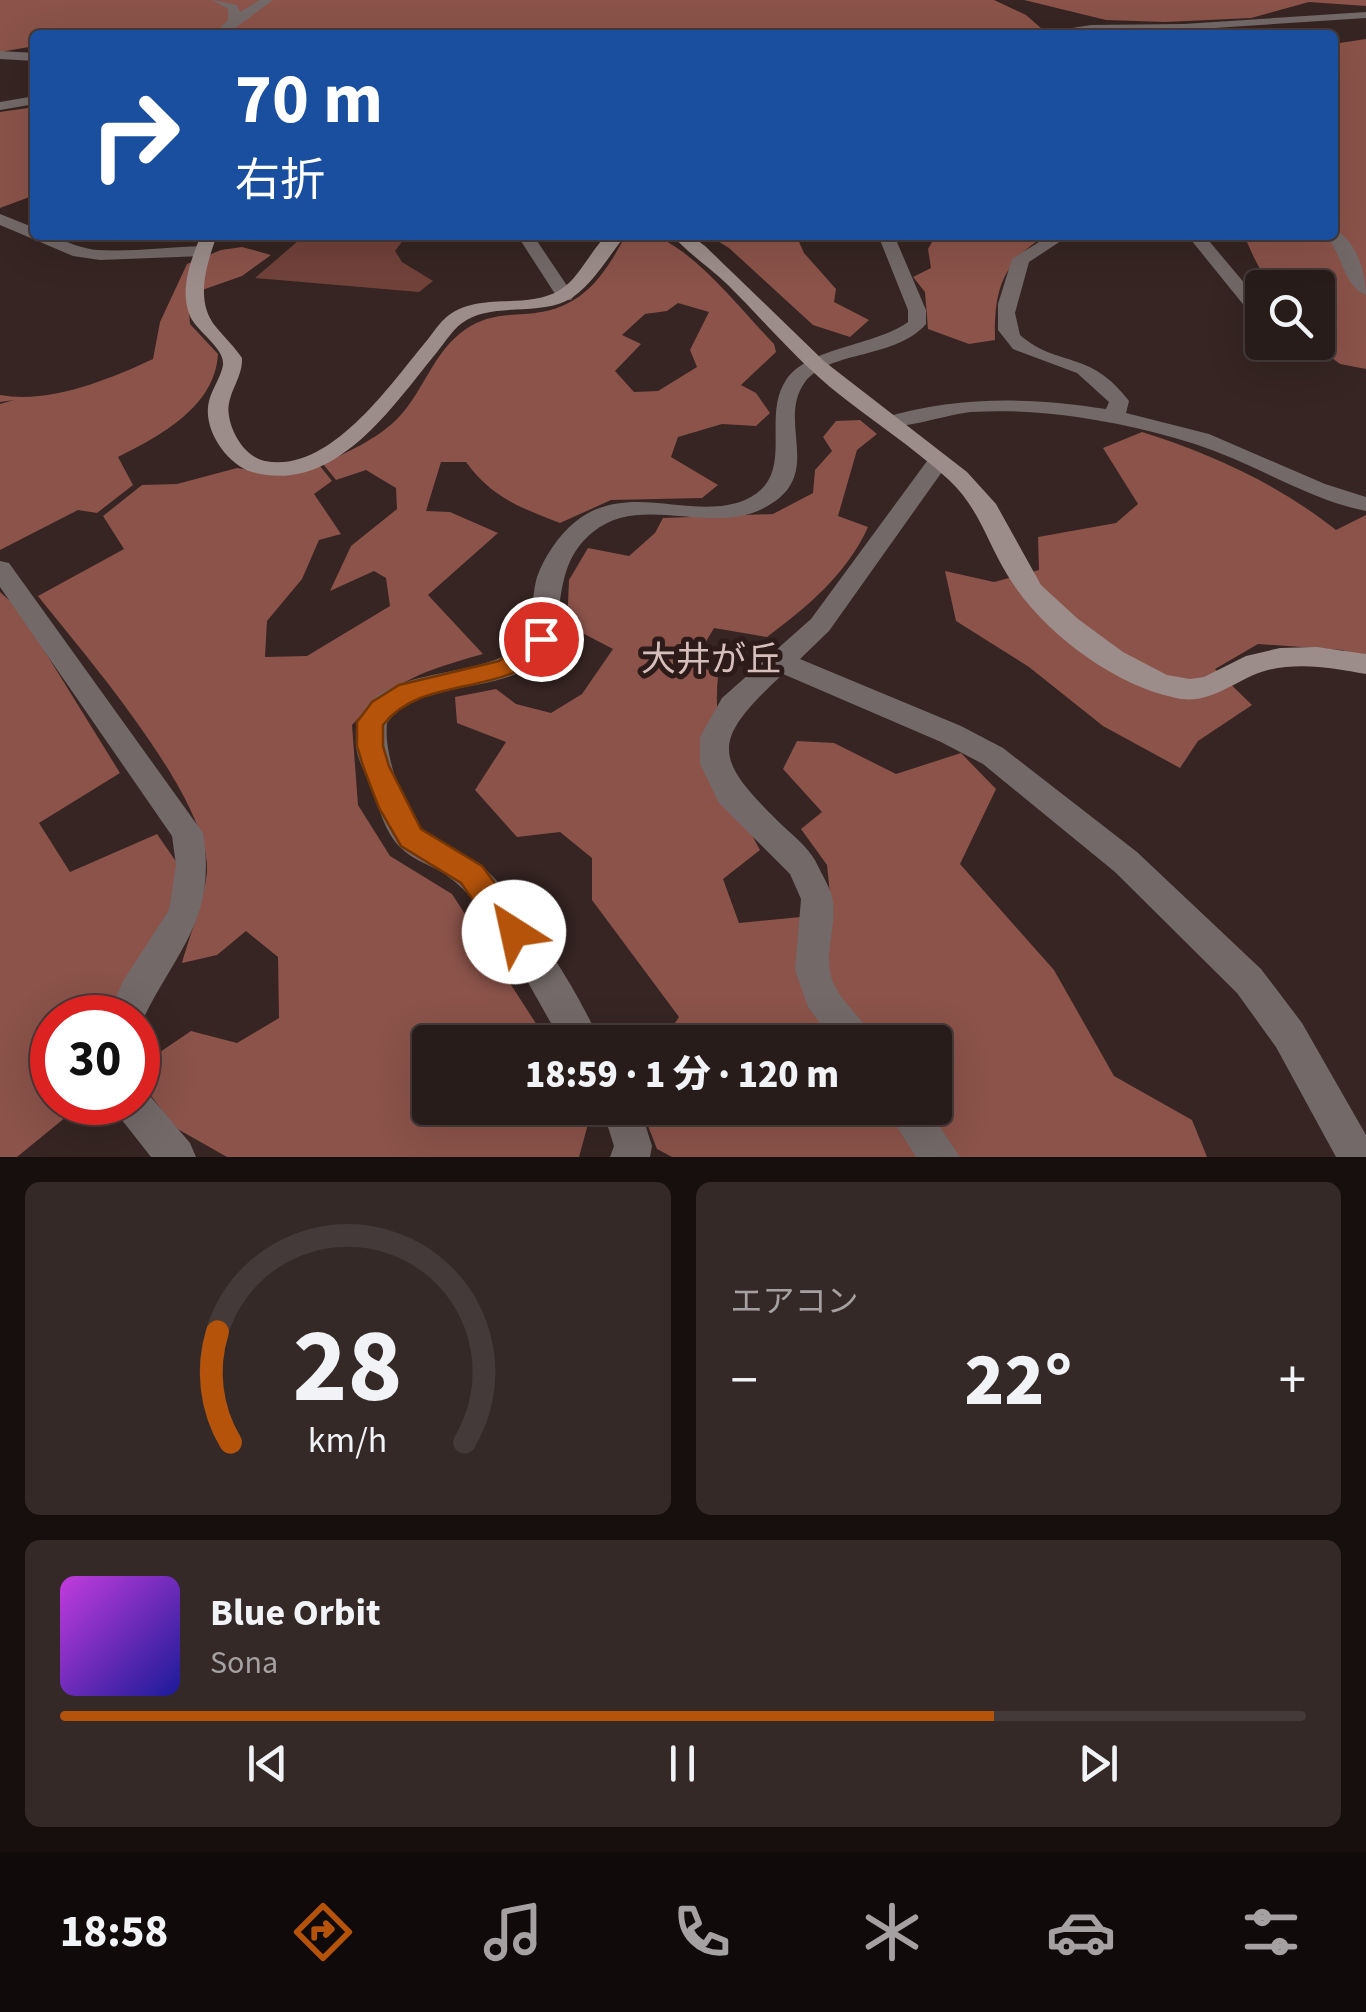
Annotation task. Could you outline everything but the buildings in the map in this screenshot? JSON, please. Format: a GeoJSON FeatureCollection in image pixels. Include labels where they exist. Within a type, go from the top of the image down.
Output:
{"type":"FeatureCollection","features":[{"type":"Feature","properties":{"kind":"street"},"geometry":{"type":"LineString","coordinates":[[217,0],[233,7],[233,21]]}},
{"type":"Feature","properties":{"kind":"street"},"geometry":{"type":"LineString","coordinates":[[225,30],[268,0]]}},
{"type":"Feature","properties":{"kind":"street"},"geometry":{"type":"LineString","coordinates":[[1075,30],[1184,28],[1366,15]]}},
{"type":"Feature","properties":{"kind":"street"},"geometry":{"type":"LineString","coordinates":[[0,55],[30,57]]}},
{"type":"Feature","properties":{"kind":"street"},"geometry":{"type":"LineString","coordinates":[[0,106],[30,101]]}},
{"type":"Feature","properties":{"kind":"street"},"geometry":{"type":"LineString","coordinates":[[0,219],[30,232]]}},
{"type":"Feature","properties":{"kind":"street"},"geometry":{"type":"LineString","coordinates":[[47,240],[73,252],[100,255],[206,243],[195,280],[194,304],[203,324],[232,358],[233,368],[220,390],[220,424],[239,456],[268,468],[292,467],[334,452],[455,319],[468,311],[524,307],[565,296],[583,283],[610,240]]}},
{"type":"Feature","properties":{"kind":"street"},"geometry":{"type":"LineString","coordinates":[[528,240],[565,296]]}},
{"type":"Feature","properties":{"kind":"street"},"geometry":{"type":"LineString","coordinates":[[686,240],[740,285],[818,365],[938,462],[989,510],[1005,537],[1016,568],[1037,596],[1119,665],[1148,680],[1179,689],[1205,690],[1242,668],[1266,660],[1326,657],[1366,664]]}},
{"type":"Feature","properties":{"kind":"street"},"geometry":{"type":"LineString","coordinates":[[572,1025],[498,905],[471,874],[411,838],[393,808],[376,766],[370,746],[370,722],[382,708],[408,691],[506,668],[528,656],[541,639],[547,619],[549,578],[558,558],[576,533],[592,520],[607,512],[632,508],[720,510],[750,506],[769,497],[783,483],[786,470],[789,397],[796,380],[818,365],[905,336],[917,324],[917,310],[888,240]]}},
{"type":"Feature","properties":{"kind":"street"},"geometry":{"type":"LineString","coordinates":[[1054,240],[1022,259],[1006,316],[1007,330],[1016,342],[1081,367],[1101,380],[1119,401],[1114,416]]}},
{"type":"Feature","properties":{"kind":"street"},"geometry":{"type":"LineString","coordinates":[[1199,240],[1245,295]]}},
{"type":"Feature","properties":{"kind":"street"},"geometry":{"type":"LineString","coordinates":[[1338,240],[1346,250],[1353,277],[1366,290]]}},
{"type":"Feature","properties":{"kind":"street"},"geometry":{"type":"LineString","coordinates":[[889,422],[974,406],[1062,409],[1114,416],[1205,441],[1334,498],[1366,504]]}},
{"type":"Feature","properties":{"kind":"street"},"geometry":{"type":"LineString","coordinates":[[843,1025],[820,995],[812,970],[816,899],[802,866],[730,794],[715,764],[714,738],[724,717],[832,610],[938,462]]}},
{"type":"Feature","properties":{"kind":"street"},"geometry":{"type":"LineString","coordinates":[[0,568],[187,833],[195,864],[187,907],[168,946],[135,995]]}},
{"type":"Feature","properties":{"kind":"street"},"geometry":{"type":"LineString","coordinates":[[778,661],[935,727],[993,756],[1126,862],[1250,980],[1288,1035],[1358,1157]]}},
{"type":"Feature","properties":{"kind":"street"},"geometry":{"type":"LineString","coordinates":[[149,1125],[176,1157]]}},
{"type":"Feature","properties":{"kind":"street"},"geometry":{"type":"LineString","coordinates":[[626,1125],[633,1146],[630,1157]]}},
{"type":"Feature","properties":{"kind":"street"},"geometry":{"type":"LineString","coordinates":[[916,1125],[940,1157]]}},
{"type":"Feature","properties":{"kind":"shaded area"},"geometry":{"type":"Polygon","coordinates":[[[0,0],[994,0],[1026,15],[1042,29],[30,30],[30,47],[0,52],[0,0]]]}},
{"type":"Feature","properties":{"kind":"shaded area"},"geometry":{"type":"Polygon","coordinates":[[[1024,0],[1366,0],[1366,6],[1309,2],[1251,18],[1165,22],[1106,20],[1024,0]]]}},
{"type":"Feature","properties":{"kind":"shaded area"},"geometry":{"type":"Polygon","coordinates":[[[1366,39],[1366,369],[1335,360],[1335,270],[1261,270],[1246,240],[1338,240],[1338,43],[1366,39]]]}},
{"type":"Feature","properties":{"kind":"shaded area"},"geometry":{"type":"Polygon","coordinates":[[[30,108],[30,197],[0,208],[0,112],[30,108]]]}},
{"type":"Feature","properties":{"kind":"shaded area"},"geometry":{"type":"Polygon","coordinates":[[[299,240],[403,240],[395,251],[402,262],[433,281],[419,292],[255,278],[299,240]]]}},
{"type":"Feature","properties":{"kind":"shaded area"},"geometry":{"type":"Polygon","coordinates":[[[623,240],[663,240],[685,254],[774,344],[776,352],[741,385],[756,393],[770,413],[756,426],[722,424],[678,437],[671,457],[718,485],[702,498],[611,500],[560,523],[496,493],[466,462],[441,462],[426,511],[450,512],[498,533],[428,595],[483,654],[397,687],[352,725],[358,805],[390,856],[452,894],[537,1025],[412,1025],[412,1125],[588,1125],[579,1157],[227,1157],[174,1127],[160,1108],[160,1052],[191,1031],[237,1043],[279,1018],[278,957],[246,931],[217,955],[182,963],[206,876],[201,837],[165,764],[38,596],[124,549],[103,516],[142,485],[177,484],[237,468],[270,473],[320,466],[332,481],[314,494],[341,534],[319,540],[302,579],[267,621],[265,657],[307,656],[390,606],[386,578],[374,571],[330,591],[351,546],[397,509],[396,488],[366,470],[336,480],[323,464],[371,439],[396,420],[445,349],[466,329],[487,319],[559,307],[596,282],[623,240]],[[678,303],[667,311],[645,314],[622,335],[641,344],[615,371],[634,392],[658,391],[697,367],[690,350],[709,312],[678,303]]]}},
{"type":"Feature","properties":{"kind":"shaded area"},"geometry":{"type":"Polygon","coordinates":[[[716,240],[798,240],[804,253],[836,289],[834,302],[869,320],[850,337],[813,325],[716,240]]]}},
{"type":"Feature","properties":{"kind":"shaded area"},"geometry":{"type":"Polygon","coordinates":[[[933,240],[1038,240],[1019,256],[1004,279],[996,306],[995,340],[969,344],[928,329],[925,292],[913,277],[931,268],[928,249],[933,240]]]}},
{"type":"Feature","properties":{"kind":"shaded area"},"geometry":{"type":"Polygon","coordinates":[[[242,247],[271,255],[242,276],[188,295],[190,324],[218,354],[215,373],[183,418],[118,457],[133,485],[97,513],[78,510],[0,550],[0,404],[14,400],[0,402],[0,395],[58,393],[98,382],[153,359],[160,322],[187,264],[221,250],[242,247]]]}},
{"type":"Feature","properties":{"kind":"shaded area"},"geometry":{"type":"Polygon","coordinates":[[[860,420],[877,434],[857,450],[838,516],[868,527],[859,544],[837,575],[767,637],[714,628],[694,662],[718,676],[718,721],[726,766],[740,810],[760,850],[723,879],[739,923],[832,914],[827,865],[801,829],[822,812],[783,769],[797,741],[834,743],[896,774],[961,753],[996,789],[960,864],[1054,970],[1114,1076],[1192,1120],[1207,1157],[672,1157],[657,1149],[648,1125],[952,1125],[952,1025],[674,1025],[679,1017],[592,900],[592,858],[560,832],[517,837],[475,790],[506,742],[457,723],[455,697],[496,689],[516,704],[551,713],[582,694],[613,649],[567,625],[569,580],[588,548],[629,556],[655,533],[663,518],[773,514],[813,493],[815,470],[832,451],[823,437],[836,421],[860,420]]]}},
{"type":"Feature","properties":{"kind":"shaded area"},"geometry":{"type":"Polygon","coordinates":[[[1142,432],[1244,472],[1291,498],[1336,530],[1366,515],[1366,663],[1343,650],[1258,644],[1215,669],[1252,705],[1198,741],[1180,768],[1103,726],[1029,667],[956,621],[945,571],[994,582],[1039,570],[1038,537],[1116,523],[1138,504],[1103,448],[1142,432]]]}},
{"type":"Feature","properties":{"kind":"shaded area"},"geometry":{"type":"Polygon","coordinates":[[[0,592],[18,608],[120,773],[39,823],[70,872],[157,834],[184,873],[160,943],[124,995],[30,995],[30,1125],[56,1125],[17,1157],[0,1157],[0,592]]]}},
{"type":"Feature","properties":{"kind":"district","name":"大井が丘"},"geometry":{"type":"Point","coordinates":[711,660]}},
{"type":"Feature","properties":{"kind":"route"},"geometry":{"type":"LineString","coordinates":[[514,932],[498,905],[471,874],[411,838],[393,808],[376,766],[370,746],[370,722],[382,708],[408,691],[506,668],[528,656],[541,639]]}}]}
